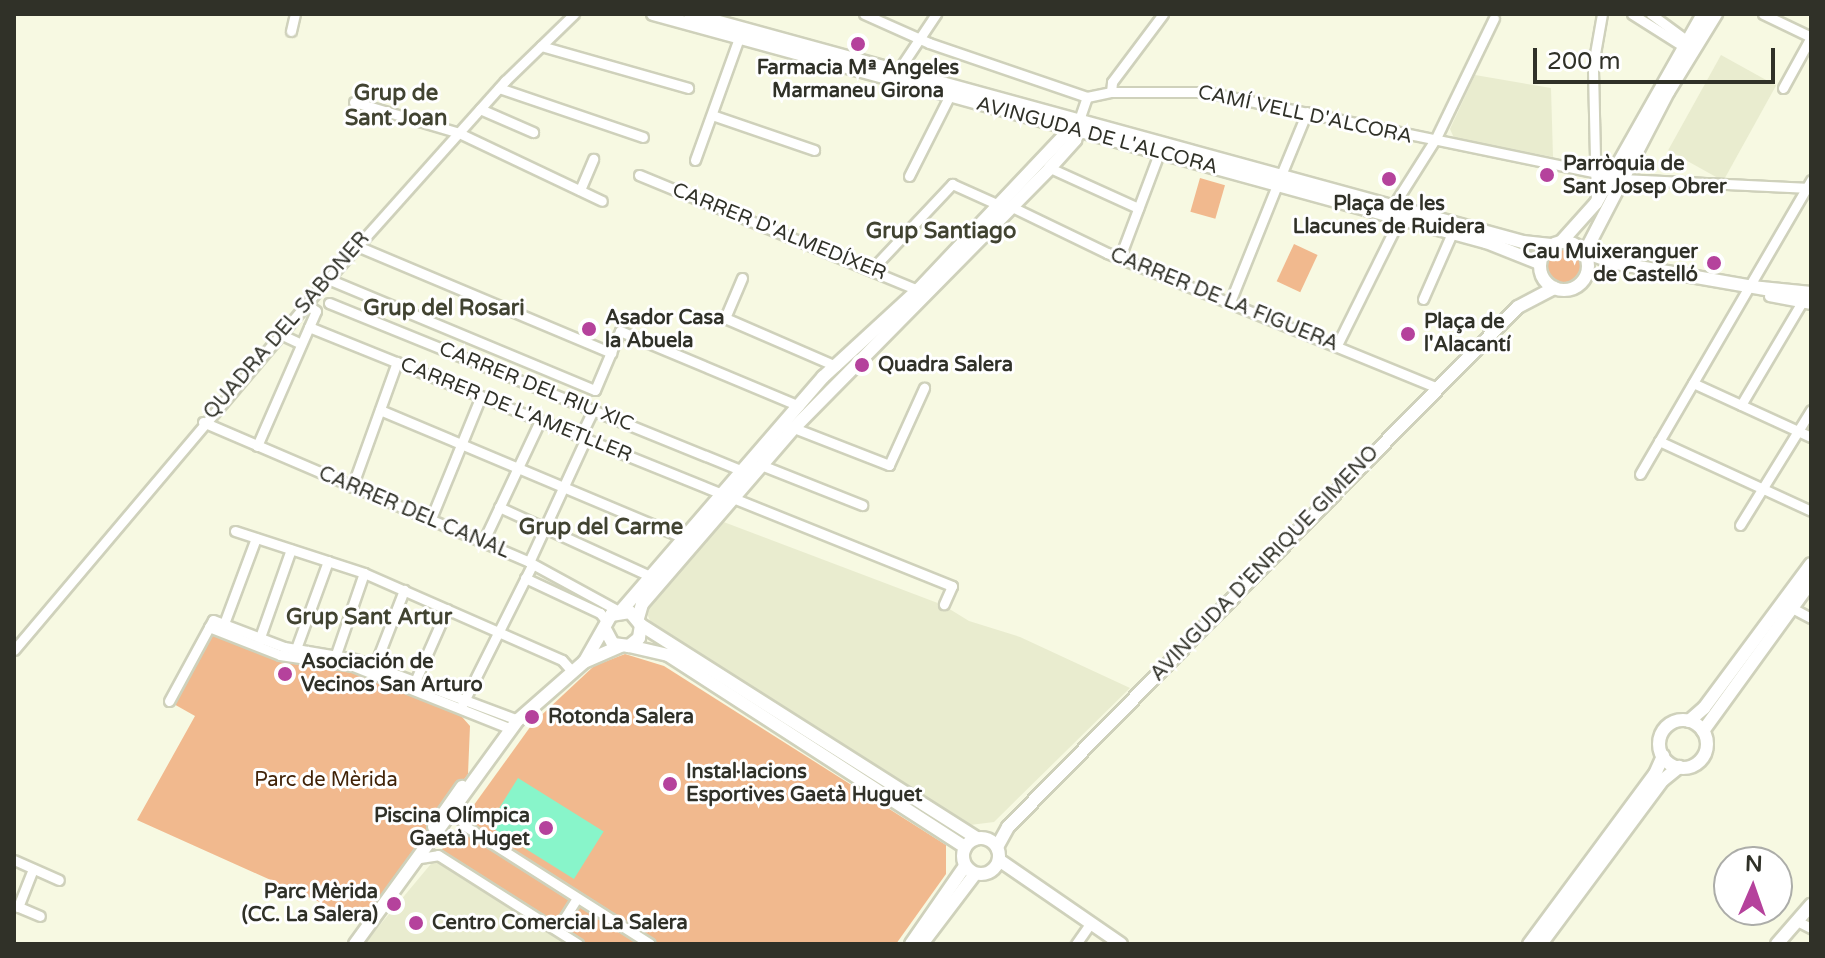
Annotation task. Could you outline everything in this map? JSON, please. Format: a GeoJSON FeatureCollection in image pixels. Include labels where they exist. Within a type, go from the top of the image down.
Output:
{"type":"FeatureCollection","features":[{"type":"Feature","properties":{"kind":"main road","name":"AVINGUDA DE L'ALCORA"},"geometry":{"type":"LineString","coordinates":[[653,14],[1279,180]]}},
{"type":"Feature","properties":{"kind":"main road","name":"AVINGUDA DE L'ALCORA"},"geometry":{"type":"LineString","coordinates":[[690,14],[898,71],[1159,153],[1400,208],[1530,244],[1556,243]]}},
{"type":"Feature","properties":{"kind":"main road"},"geometry":{"type":"LineString","coordinates":[[1588,271],[1585,252],[1617,178],[1703,14]]}},
{"type":"Feature","properties":{"kind":"main road"},"geometry":{"type":"LineString","coordinates":[[1688,45],[1716,14]]}},
{"type":"Feature","properties":{"kind":"main road"},"geometry":{"type":"LineString","coordinates":[[841,370],[918,290],[1050,168],[1075,126]]}},
{"type":"Feature","properties":{"kind":"main road"},"geometry":{"type":"LineString","coordinates":[[789,426],[799,406],[841,370],[1006,206],[1075,126]]}},
{"type":"Feature","properties":{"kind":"main road"},"geometry":{"type":"LineString","coordinates":[[1616,263],[1588,271],[1577,287],[1554,288],[1540,267],[1556,243],[1617,178]]}},
{"type":"Feature","properties":{"kind":"main road","name":"AVINGUDA DE L'ALCORA"},"geometry":{"type":"LineString","coordinates":[[1400,208],[1452,233],[1519,252],[1540,267]]}},
{"type":"Feature","properties":{"kind":"main road"},"geometry":{"type":"LineString","coordinates":[[1556,243],[1616,263],[1762,288],[1808,301]]}},
{"type":"Feature","properties":{"kind":"main road","name":"AVINGUDA D'ENRIQUE GIMENO"},"geometry":{"type":"LineString","coordinates":[[965,847],[987,841],[1004,831],[1526,299],[1540,267]]}},
{"type":"Feature","properties":{"kind":"main road","name":"AVINGUDA D'ENRIQUE GIMENO"},"geometry":{"type":"LineString","coordinates":[[1526,299],[1554,288]]}},
{"type":"Feature","properties":{"kind":"main road"},"geometry":{"type":"LineString","coordinates":[[355,944],[514,724],[584,662],[639,638],[642,604],[689,542],[828,381]]}},
{"type":"Feature","properties":{"kind":"main road"},"geometry":{"type":"LineString","coordinates":[[728,496],[743,471],[757,462]]}},
{"type":"Feature","properties":{"kind":"main road"},"geometry":{"type":"LineString","coordinates":[[584,662],[606,625],[689,542]]}},
{"type":"Feature","properties":{"kind":"main road"},"geometry":{"type":"LineString","coordinates":[[1529,944],[1655,774],[1663,756],[1663,732],[1674,722],[1689,721],[1704,708],[1811,564]]}},
{"type":"Feature","properties":{"kind":"main road"},"geometry":{"type":"LineString","coordinates":[[1541,944],[1663,780],[1679,767],[1693,765],[1704,756],[1703,731],[1811,582]]}},
{"type":"Feature","properties":{"kind":"main road"},"geometry":{"type":"LineString","coordinates":[[620,611],[987,841],[996,865]]}},
{"type":"Feature","properties":{"kind":"main road"},"geometry":{"type":"LineString","coordinates":[[606,625],[613,644],[668,655],[965,847],[970,870],[922,944]]}},
{"type":"Feature","properties":{"kind":"main road"},"geometry":{"type":"LineString","coordinates":[[1689,721],[1703,731]]}},
{"type":"Feature","properties":{"kind":"main road"},"geometry":{"type":"LineString","coordinates":[[1663,756],[1679,767]]}},
{"type":"Feature","properties":{"kind":"main road"},"geometry":{"type":"LineString","coordinates":[[388,897],[429,852],[454,806]]}},
{"type":"Feature","properties":{"kind":"main road"},"geometry":{"type":"LineString","coordinates":[[911,944],[970,870],[996,865],[1010,871],[1121,944]]}},
{"type":"Feature","properties":{"kind":"main road"},"geometry":{"type":"LineString","coordinates":[[1777,944],[1811,905]]}},
{"type":"Feature","properties":{"kind":"street"},"geometry":{"type":"LineString","coordinates":[[291,31],[295,14]]}},
{"type":"Feature","properties":{"kind":"street","name":"QUADRA DEL SABONER"},"geometry":{"type":"LineString","coordinates":[[14,650],[203,422],[357,246],[499,88],[574,14]]}},
{"type":"Feature","properties":{"kind":"street"},"geometry":{"type":"LineString","coordinates":[[864,14],[920,38],[1087,97],[1075,126]]}},
{"type":"Feature","properties":{"kind":"street"},"geometry":{"type":"LineString","coordinates":[[898,71],[936,14]]}},
{"type":"Feature","properties":{"kind":"street"},"geometry":{"type":"LineString","coordinates":[[1111,92],[1112,82],[1163,14]]}},
{"type":"Feature","properties":{"kind":"street"},"geometry":{"type":"LineString","coordinates":[[1596,203],[1593,65],[1602,14]]}},
{"type":"Feature","properties":{"kind":"street"},"geometry":{"type":"LineString","coordinates":[[1632,14],[1688,45]]}},
{"type":"Feature","properties":{"kind":"street"},"geometry":{"type":"LineString","coordinates":[[1651,14],[1688,45]]}},
{"type":"Feature","properties":{"kind":"street"},"geometry":{"type":"LineString","coordinates":[[1763,14],[1811,37],[1783,88]]}},
{"type":"Feature","properties":{"kind":"street"},"geometry":{"type":"LineString","coordinates":[[1337,345],[1400,208],[1494,18]]}},
{"type":"Feature","properties":{"kind":"street"},"geometry":{"type":"LineString","coordinates":[[695,160],[739,38]]}},
{"type":"Feature","properties":{"kind":"street"},"geometry":{"type":"LineString","coordinates":[[541,46],[688,88]]}},
{"type":"Feature","properties":{"kind":"street"},"geometry":{"type":"LineString","coordinates":[[499,88],[643,137]]}},
{"type":"Feature","properties":{"kind":"street","name":"CAMÍ VELL D'ALCORA"},"geometry":{"type":"LineString","coordinates":[[1087,97],[1111,92],[1206,92],[1433,142],[1595,170],[1617,178],[1809,185]]}},
{"type":"Feature","properties":{"kind":"street"},"geometry":{"type":"LineString","coordinates":[[909,176],[950,95]]}},
{"type":"Feature","properties":{"kind":"street"},"geometry":{"type":"LineString","coordinates":[[354,102],[459,133],[602,201]]}},
{"type":"Feature","properties":{"kind":"street"},"geometry":{"type":"LineString","coordinates":[[480,109],[533,132]]}},
{"type":"Feature","properties":{"kind":"street"},"geometry":{"type":"LineString","coordinates":[[1230,302],[1307,112]]}},
{"type":"Feature","properties":{"kind":"street"},"geometry":{"type":"LineString","coordinates":[[712,115],[814,150]]}},
{"type":"Feature","properties":{"kind":"street"},"geometry":{"type":"LineString","coordinates":[[1120,257],[1159,153]]}},
{"type":"Feature","properties":{"kind":"street"},"geometry":{"type":"LineString","coordinates":[[580,190],[593,159]]}},
{"type":"Feature","properties":{"kind":"street"},"geometry":{"type":"LineString","coordinates":[[1050,168],[1138,208]]}},
{"type":"Feature","properties":{"kind":"street","name":"CARRER D'ALMEDÍXER"},"geometry":{"type":"LineString","coordinates":[[639,175],[918,290]]}},
{"type":"Feature","properties":{"kind":"street","name":"CARRER DE LA FIGUERA"},"geometry":{"type":"LineString","coordinates":[[872,269],[952,184],[1438,388]]}},
{"type":"Feature","properties":{"kind":"street"},"geometry":{"type":"LineString","coordinates":[[1640,474],[1809,185]]}},
{"type":"Feature","properties":{"kind":"street"},"geometry":{"type":"LineString","coordinates":[[1423,299],[1452,233]]}},
{"type":"Feature","properties":{"kind":"street"},"geometry":{"type":"LineString","coordinates":[[357,246],[611,353]]}},
{"type":"Feature","properties":{"kind":"street"},"geometry":{"type":"LineString","coordinates":[[742,278],[725,318],[841,370]]}},
{"type":"Feature","properties":{"kind":"street"},"geometry":{"type":"LineString","coordinates":[[328,279],[595,390],[620,331],[799,406]]}},
{"type":"Feature","properties":{"kind":"street"},"geometry":{"type":"LineString","coordinates":[[1748,286],[1764,282],[1811,291]]}},
{"type":"Feature","properties":{"kind":"street"},"geometry":{"type":"LineString","coordinates":[[1741,405],[1808,301],[1760,294],[1748,286]]}},
{"type":"Feature","properties":{"kind":"street","name":"CARRER DEL RIU XIC"},"geometry":{"type":"LineString","coordinates":[[329,303],[743,471]]}},
{"type":"Feature","properties":{"kind":"street"},"geometry":{"type":"LineString","coordinates":[[257,446],[316,311],[306,304]]}},
{"type":"Feature","properties":{"kind":"street","name":"CARRER DE L'AMETLLER"},"geometry":{"type":"LineString","coordinates":[[309,327],[952,586],[944,604]]}},
{"type":"Feature","properties":{"kind":"street"},"geometry":{"type":"LineString","coordinates":[[280,334],[301,344]]}},
{"type":"Feature","properties":{"kind":"street"},"geometry":{"type":"LineString","coordinates":[[352,487],[397,362]]}},
{"type":"Feature","properties":{"kind":"street"},"geometry":{"type":"LineString","coordinates":[[1693,383],[1811,437]]}},
{"type":"Feature","properties":{"kind":"street"},"geometry":{"type":"LineString","coordinates":[[789,426],[889,465],[924,388]]}},
{"type":"Feature","properties":{"kind":"street"},"geometry":{"type":"LineString","coordinates":[[430,521],[481,396]]}},
{"type":"Feature","properties":{"kind":"street"},"geometry":{"type":"LineString","coordinates":[[380,410],[689,542]]}},
{"type":"Feature","properties":{"kind":"street"},"geometry":{"type":"LineString","coordinates":[[1740,525],[1811,410]]}},
{"type":"Feature","properties":{"kind":"street"},"geometry":{"type":"LineString","coordinates":[[463,704],[525,578],[592,412]]}},
{"type":"Feature","properties":{"kind":"street"},"geometry":{"type":"LineString","coordinates":[[483,542],[540,421]]}},
{"type":"Feature","properties":{"kind":"street","name":"CARRER DEL CANAL"},"geometry":{"type":"LineString","coordinates":[[203,422],[483,542],[620,611]]}},
{"type":"Feature","properties":{"kind":"street"},"geometry":{"type":"LineString","coordinates":[[1659,441],[1811,511]]}},
{"type":"Feature","properties":{"kind":"street"},"geometry":{"type":"LineString","coordinates":[[757,462],[862,505]]}},
{"type":"Feature","properties":{"kind":"street"},"geometry":{"type":"LineString","coordinates":[[499,507],[652,577]]}},
{"type":"Feature","properties":{"kind":"street"},"geometry":{"type":"LineString","coordinates":[[235,531],[364,573],[562,660],[572,671]]}},
{"type":"Feature","properties":{"kind":"street"},"geometry":{"type":"LineString","coordinates":[[223,628],[256,538]]}},
{"type":"Feature","properties":{"kind":"street"},"geometry":{"type":"LineString","coordinates":[[258,642],[291,549]]}},
{"type":"Feature","properties":{"kind":"street"},"geometry":{"type":"LineString","coordinates":[[294,653],[328,561]]}},
{"type":"Feature","properties":{"kind":"street"},"geometry":{"type":"LineString","coordinates":[[334,659],[364,573]]}},
{"type":"Feature","properties":{"kind":"street","name":"CARRER DEL CANAL"},"geometry":{"type":"LineString","coordinates":[[525,578],[600,613],[606,625]]}},
{"type":"Feature","properties":{"kind":"street"},"geometry":{"type":"LineString","coordinates":[[373,670],[404,590]]}},
{"type":"Feature","properties":{"kind":"street"},"geometry":{"type":"LineString","coordinates":[[1792,608],[1811,618]]}},
{"type":"Feature","properties":{"kind":"street"},"geometry":{"type":"LineString","coordinates":[[413,685],[447,609]]}},
{"type":"Feature","properties":{"kind":"street"},"geometry":{"type":"LineString","coordinates":[[169,701],[211,624],[294,653],[334,659],[373,670],[514,724]]}},
{"type":"Feature","properties":{"kind":"street"},"geometry":{"type":"LineString","coordinates":[[454,806],[465,826],[650,944]]}},
{"type":"Feature","properties":{"kind":"street"},"geometry":{"type":"LineString","coordinates":[[429,852],[578,944]]}},
{"type":"Feature","properties":{"kind":"street"},"geometry":{"type":"LineString","coordinates":[[14,860],[59,880]]}},
{"type":"Feature","properties":{"kind":"street"},"geometry":{"type":"LineString","coordinates":[[33,869],[16,906],[40,916]]}},
{"type":"Feature","properties":{"kind":"street"},"geometry":{"type":"LineString","coordinates":[[557,930],[577,898]]}},
{"type":"Feature","properties":{"kind":"street"},"geometry":{"type":"LineString","coordinates":[[1797,921],[1811,928]]}},
{"type":"Feature","properties":{"kind":"street"},"geometry":{"type":"LineString","coordinates":[[1076,944],[1090,924]]}},
{"type":"Feature","properties":{"kind":"shaded area"},"geometry":{"type":"Polygon","coordinates":[[[1721,55],[1776,86],[1723,181],[1668,150],[1721,55]]]}},
{"type":"Feature","properties":{"kind":"shaded area"},"geometry":{"type":"Polygon","coordinates":[[[1475,75],[1551,88],[1553,157],[1454,138],[1450,129],[1475,75]]]}},
{"type":"Feature","properties":{"kind":"shaded area"},"geometry":{"type":"Polygon","coordinates":[[[721,521],[943,605],[969,621],[1020,637],[1130,688],[994,822],[970,825],[651,623],[646,611],[721,521]]]}},
{"type":"Feature","properties":{"kind":"shaded area","name":"Piscina Olímpica Gaetà Huget"},"geometry":{"type":"Polygon","coordinates":[[[518,778],[604,832],[574,879],[488,825],[518,778]]]}},
{"type":"Feature","properties":{"kind":"shaded area"},"geometry":{"type":"Polygon","coordinates":[[[435,859],[569,944],[364,944],[435,859]]]}},
{"type":"Feature","properties":{"kind":"green space"},"geometry":{"type":"Polygon","coordinates":[[[1200,178],[1225,185],[1215,219],[1190,212],[1200,178]]]}},
{"type":"Feature","properties":{"kind":"green space"},"geometry":{"type":"Polygon","coordinates":[[[1294,244],[1318,255],[1300,292],[1277,281],[1294,244]]]}},
{"type":"Feature","properties":{"kind":"green space"},"geometry":{"type":"Polygon","coordinates":[[[1564,248],[1577,253],[1582,266],[1577,279],[1564,284],[1551,279],[1546,266],[1551,253],[1564,248]]]}},
{"type":"Feature","properties":{"kind":"green space","name":"Parc de Mèrida"},"geometry":{"type":"Polygon","coordinates":[[[215,630],[356,670],[455,709],[470,726],[468,774],[364,922],[137,820],[195,716],[172,703],[215,630]]]}},
{"type":"Feature","properties":{"kind":"green space","name":"Instal·lacions Esportives Gaetà Huguet"},"geometry":{"type":"Polygon","coordinates":[[[625,654],[664,666],[946,845],[946,874],[896,944],[569,944],[435,859],[533,723],[594,666],[625,654]]]}},
{"type":"Feature","properties":{"kind":"place","name":"Farmacia Mª Angeles Marmaneu Girona"},"geometry":{"type":"Point","coordinates":[858,44]}},
{"type":"Feature","properties":{"kind":"place","name":"Parròquia de Sant Josep Obrer"},"geometry":{"type":"Point","coordinates":[1547,175]}},
{"type":"Feature","properties":{"kind":"place","name":"Plaça de les Llacunes de Ruidera"},"geometry":{"type":"Point","coordinates":[1389,179]}},
{"type":"Feature","properties":{"kind":"place","name":"Cau Muixeranguer de Castelló"},"geometry":{"type":"Point","coordinates":[1714,263]}},
{"type":"Feature","properties":{"kind":"place","name":"Asador Casa la Abuela"},"geometry":{"type":"Point","coordinates":[589,329]}},
{"type":"Feature","properties":{"kind":"place","name":"Plaça de l'Alacantí"},"geometry":{"type":"Point","coordinates":[1408,334]}},
{"type":"Feature","properties":{"kind":"place","name":"Quadra Salera"},"geometry":{"type":"Point","coordinates":[862,365]}},
{"type":"Feature","properties":{"kind":"place","name":"Asociación de Vecinos San Arturo"},"geometry":{"type":"Point","coordinates":[285,674]}},
{"type":"Feature","properties":{"kind":"place","name":"Rotonda Salera"},"geometry":{"type":"Point","coordinates":[532,717]}},
{"type":"Feature","properties":{"kind":"place","name":"Instal·lacions Esportives Gaetà Huguet"},"geometry":{"type":"Point","coordinates":[670,784]}},
{"type":"Feature","properties":{"kind":"place","name":"Piscina Olímpica Gaetà Huget"},"geometry":{"type":"Point","coordinates":[546,828]}},
{"type":"Feature","properties":{"kind":"place","name":"Parc Mèrida (CC. La Salera)"},"geometry":{"type":"Point","coordinates":[394,904]}},
{"type":"Feature","properties":{"kind":"place","name":"Centro Comercial La Salera"},"geometry":{"type":"Point","coordinates":[416,923]}},
{"type":"Feature","properties":{"kind":"district","name":"Grup de Sant Joan"},"geometry":{"type":"Point","coordinates":[396,106]}},
{"type":"Feature","properties":{"kind":"district","name":"Grup Santiago"},"geometry":{"type":"Point","coordinates":[941,232]}},
{"type":"Feature","properties":{"kind":"district","name":"Grup del Rosari"},"geometry":{"type":"Point","coordinates":[444,309]}},
{"type":"Feature","properties":{"kind":"district","name":"Grup del Carme"},"geometry":{"type":"Point","coordinates":[601,528]}},
{"type":"Feature","properties":{"kind":"district","name":"Grup Sant Artur"},"geometry":{"type":"Point","coordinates":[369,618]}}]}
